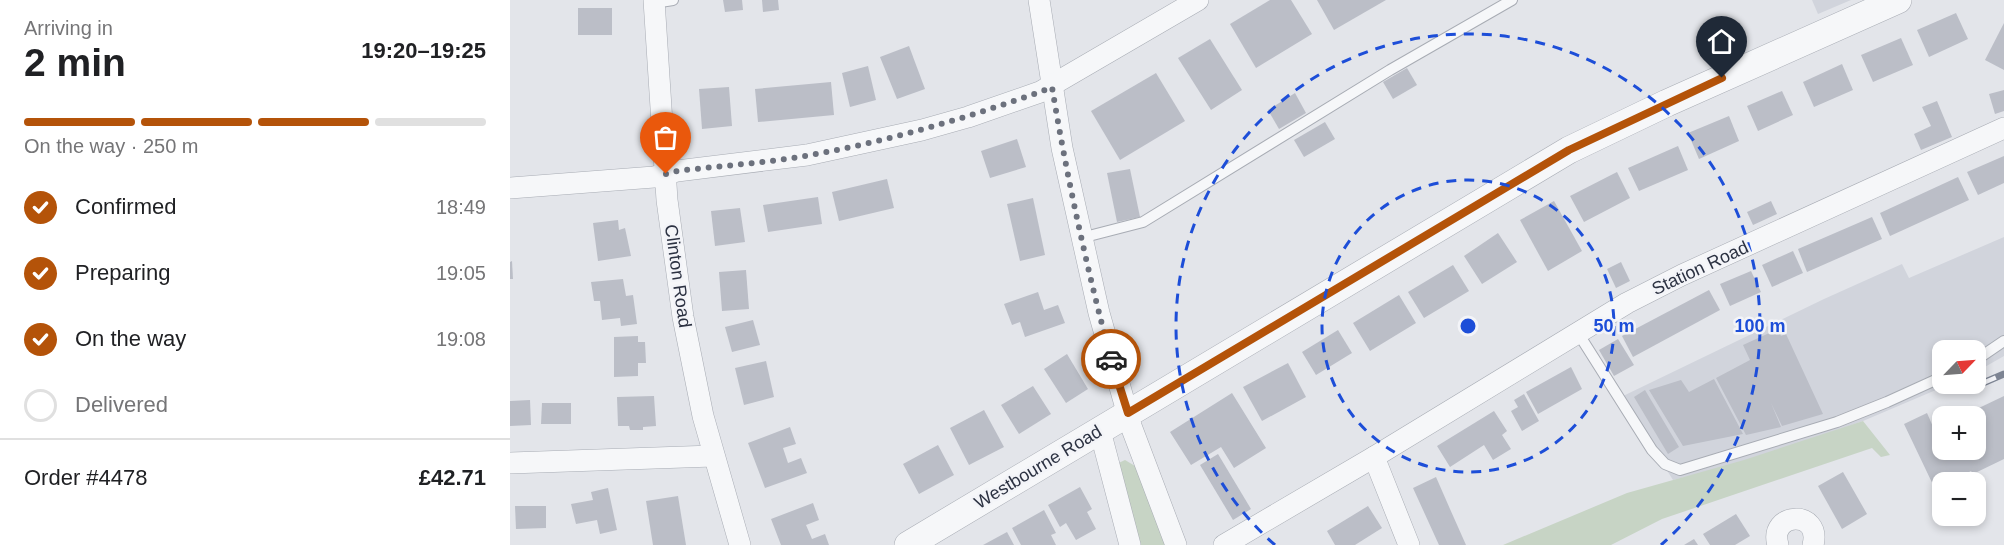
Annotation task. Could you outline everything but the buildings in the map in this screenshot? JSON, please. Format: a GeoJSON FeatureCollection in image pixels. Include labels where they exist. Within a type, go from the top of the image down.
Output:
{"type":"FeatureCollection","features":[{"type":"Feature","properties":{"kind":"street"},"geometry":{"type":"LineString","coordinates":[[1039,0],[1062,147],[1099,313],[1131,426],[1176,545]]}},
{"type":"Feature","properties":{"kind":"street"},"geometry":{"type":"LineString","coordinates":[[510,188],[654,177],[677,171],[807,155],[880,141],[968,117],[1052,87],[1198,0]]}},
{"type":"Feature","properties":{"kind":"street","name":"Westbourne Road"},"geometry":{"type":"LineString","coordinates":[[908,545],[1576,146],[1898,0]]}},
{"type":"Feature","properties":{"kind":"street","name":"Clinton Road"},"geometry":{"type":"LineString","coordinates":[[660,1],[666,174],[682,317],[713,456],[740,545]]}},
{"type":"Feature","properties":{"kind":"street","name":"Station Road"},"geometry":{"type":"LineString","coordinates":[[1224,545],[1627,303],[1682,275],[2004,128]]}},
{"type":"Feature","properties":{"kind":"street"},"geometry":{"type":"LineString","coordinates":[[1098,431],[1103,442],[1130,545]]}},
{"type":"Feature","properties":{"kind":"street"},"geometry":{"type":"LineString","coordinates":[[510,463],[713,456]]}},
{"type":"Feature","properties":{"kind":"street"},"geometry":{"type":"LineString","coordinates":[[1374,457],[1409,545]]}},
{"type":"Feature","properties":{"kind":"street"},"geometry":{"type":"LineString","coordinates":[[1778,545],[1776,536],[1778,530],[1786,521],[1792,519],[1799,519],[1810,525],[1815,537],[1813,545]]}},
{"type":"Feature","properties":{"kind":"lane"},"geometry":{"type":"LineString","coordinates":[[1081,238],[1143,222],[1390,70],[1512,0]]}},
{"type":"Feature","properties":{"kind":"lane"},"geometry":{"type":"LineString","coordinates":[[1578,333],[1652,450],[1665,464],[1680,470],[1837,422],[1932,382]]}},
{"type":"Feature","properties":{"kind":"lane"},"geometry":{"type":"LineString","coordinates":[[1986,353],[2004,341]]}},
{"type":"Feature","properties":{"kind":"shaded area"},"geometry":{"type":"Polygon","coordinates":[[[1812,0],[1851,0],[1818,14],[1812,0]]]}},
{"type":"Feature","properties":{"kind":"shaded area"},"geometry":{"type":"Polygon","coordinates":[[[2004,237],[2004,356],[1986,366],[1986,340],[1932,340],[1932,392],[1863,421],[1747,462],[1673,480],[1621,397],[1902,264],[1909,278],[2004,237]]]}},
{"type":"Feature","properties":{"kind":"green space"},"geometry":{"type":"Polygon","coordinates":[[[1863,421],[1890,455],[1881,457],[1872,448],[1662,519],[1611,545],[1503,545],[1627,493],[1744,460],[1863,421]]]}},
{"type":"Feature","properties":{"kind":"green space"},"geometry":{"type":"Polygon","coordinates":[[[1125,460],[1135,466],[1170,545],[1132,545],[1110,467],[1125,460]]]}},
{"type":"Feature","properties":{"kind":"railway"},"geometry":{"type":"LineString","coordinates":[[1986,382],[2004,374]]}},
{"type":"Feature","properties":{"kind":"way so far"},"geometry":{"type":"LineString","coordinates":[[666,174],[807,155],[880,141],[968,117],[1052,87],[1081,238],[1111,359]]}},
{"type":"Feature","properties":{"kind":"route"},"geometry":{"type":"LineString","coordinates":[[1111,359],[1128,413],[1569,150],[1722,78]]}}]}
